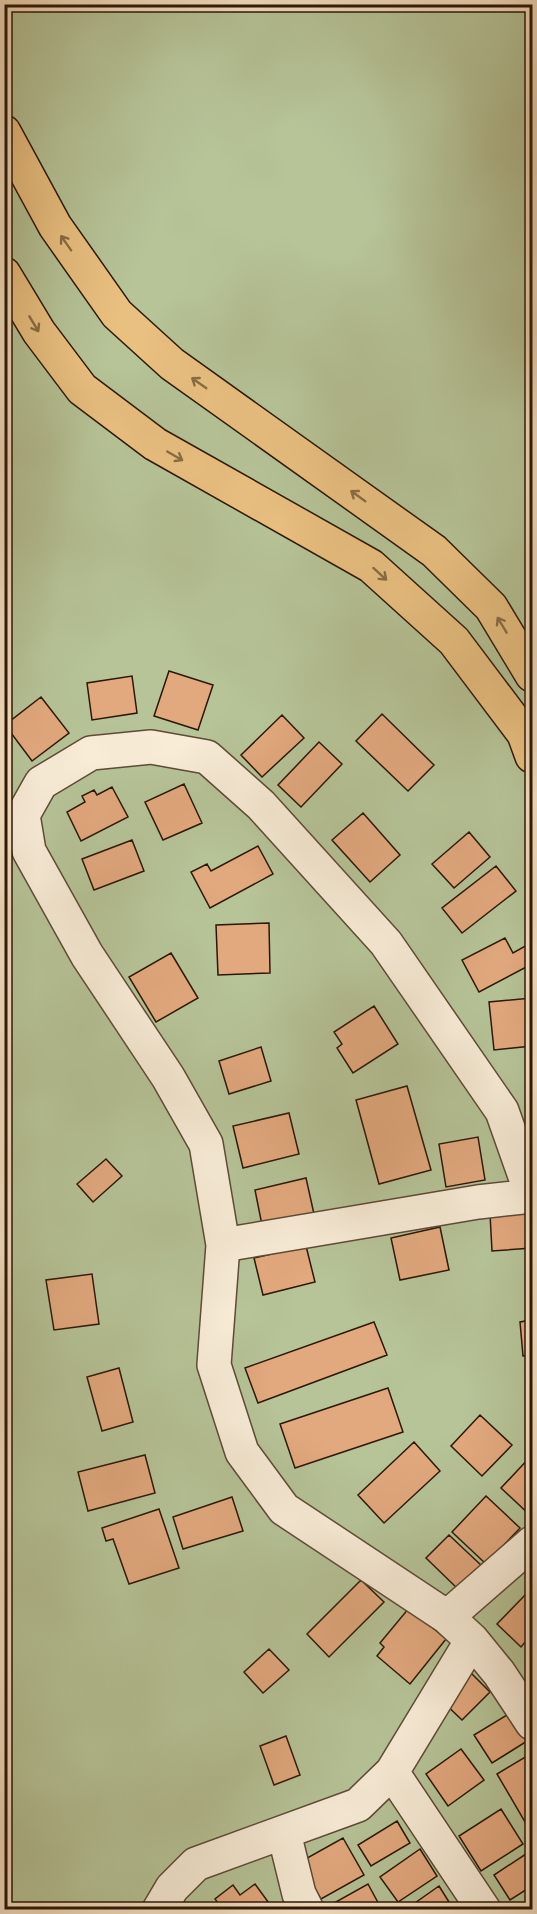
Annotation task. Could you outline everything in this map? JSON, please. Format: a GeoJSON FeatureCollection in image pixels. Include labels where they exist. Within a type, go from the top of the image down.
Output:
{"type":"FeatureCollection","features":[{"type":"Feature","properties":{"kind":"main road"},"geometry":{"type":"LineString","coordinates":[[4,132],[55,226],[117,314],[172,364],[434,551],[491,608],[532,675]]}},
{"type":"Feature","properties":{"kind":"main road"},"geometry":{"type":"LineString","coordinates":[[4,274],[39,332],[82,388],[155,444],[370,566],[454,641],[524,734],[532,756]]}},
{"type":"Feature","properties":{"kind":"street"},"geometry":{"type":"LineString","coordinates":[[223,1245],[478,1202],[532,1196],[502,1111],[386,943],[261,805],[207,757],[151,747],[91,753],[41,783],[22,815],[29,851],[87,955],[168,1077],[206,1144],[223,1245],[214,1365],[242,1452],[284,1509],[447,1617],[472,1640],[499,1673],[532,1723]]}},
{"type":"Feature","properties":{"kind":"street"},"geometry":{"type":"LineString","coordinates":[[447,1617],[532,1543]]}},
{"type":"Feature","properties":{"kind":"street"},"geometry":{"type":"LineString","coordinates":[[159,1910],[172,1888],[196,1864],[358,1805],[392,1772],[472,1640]]}},
{"type":"Feature","properties":{"kind":"street"},"geometry":{"type":"LineString","coordinates":[[392,1772],[484,1910]]}},
{"type":"Feature","properties":{"kind":"street"},"geometry":{"type":"LineString","coordinates":[[284,1833],[299,1894],[307,1910]]}},
{"type":"Feature","properties":{"kind":"green space"},"geometry":{"type":"Polygon","coordinates":[[[5,5],[532,5],[532,1909],[5,1910],[5,5]]]}},
{"type":"Feature","properties":{"kind":"building"},"geometry":{"type":"Polygon","coordinates":[[[169,671],[213,685],[198,730],[154,716],[169,671]]]}},
{"type":"Feature","properties":{"kind":"building"},"geometry":{"type":"Polygon","coordinates":[[[132,676],[137,713],[92,720],[87,683],[132,676]]]}},
{"type":"Feature","properties":{"kind":"building"},"geometry":{"type":"Polygon","coordinates":[[[41,697],[69,733],[32,761],[5,725],[41,697]]]}},
{"type":"Feature","properties":{"kind":"building"},"geometry":{"type":"Polygon","coordinates":[[[382,714],[434,765],[408,791],[356,741],[382,714]]]}},
{"type":"Feature","properties":{"kind":"building"},"geometry":{"type":"Polygon","coordinates":[[[282,715],[304,738],[262,777],[241,755],[282,715]]]}},
{"type":"Feature","properties":{"kind":"building"},"geometry":{"type":"Polygon","coordinates":[[[319,742],[342,764],[301,807],[278,785],[319,742]]]}},
{"type":"Feature","properties":{"kind":"building"},"geometry":{"type":"Polygon","coordinates":[[[184,784],[202,823],[163,840],[145,802],[184,784]]]}},
{"type":"Feature","properties":{"kind":"building"},"geometry":{"type":"Polygon","coordinates":[[[112,787],[128,817],[81,841],[67,812],[85,802],[82,796],[94,790],[97,795],[112,787]]]}},
{"type":"Feature","properties":{"kind":"building"},"geometry":{"type":"Polygon","coordinates":[[[363,813],[400,855],[370,882],[332,840],[363,813]]]}},
{"type":"Feature","properties":{"kind":"building"},"geometry":{"type":"Polygon","coordinates":[[[469,832],[490,857],[454,888],[432,864],[469,832]]]}},
{"type":"Feature","properties":{"kind":"building"},"geometry":{"type":"Polygon","coordinates":[[[132,840],[144,871],[94,890],[82,859],[132,840]]]}},
{"type":"Feature","properties":{"kind":"building"},"geometry":{"type":"Polygon","coordinates":[[[258,846],[273,874],[210,908],[191,872],[207,864],[211,871],[258,846]]]}},
{"type":"Feature","properties":{"kind":"building"},"geometry":{"type":"Polygon","coordinates":[[[496,866],[516,891],[462,933],[442,908],[496,866]]]}},
{"type":"Feature","properties":{"kind":"building"},"geometry":{"type":"Polygon","coordinates":[[[269,923],[270,973],[218,975],[216,925],[269,923]]]}},
{"type":"Feature","properties":{"kind":"building"},"geometry":{"type":"Polygon","coordinates":[[[505,938],[513,953],[527,945],[532,956],[532,964],[479,992],[462,960],[505,938]]]}},
{"type":"Feature","properties":{"kind":"building"},"geometry":{"type":"Polygon","coordinates":[[[171,953],[198,998],[156,1022],[129,977],[171,953]]]}},
{"type":"Feature","properties":{"kind":"building"},"geometry":{"type":"Polygon","coordinates":[[[532,998],[532,1046],[494,1050],[489,1002],[532,998]]]}},
{"type":"Feature","properties":{"kind":"building"},"geometry":{"type":"Polygon","coordinates":[[[374,1006],[398,1044],[353,1073],[337,1048],[342,1044],[334,1032],[374,1006]]]}},
{"type":"Feature","properties":{"kind":"building"},"geometry":{"type":"Polygon","coordinates":[[[261,1047],[271,1081],[229,1094],[219,1061],[261,1047]]]}},
{"type":"Feature","properties":{"kind":"building"},"geometry":{"type":"Polygon","coordinates":[[[407,1086],[431,1170],[379,1184],[356,1100],[407,1086]]]}},
{"type":"Feature","properties":{"kind":"building"},"geometry":{"type":"Polygon","coordinates":[[[289,1113],[299,1154],[243,1168],[233,1126],[289,1113]]]}},
{"type":"Feature","properties":{"kind":"building"},"geometry":{"type":"Polygon","coordinates":[[[478,1137],[485,1180],[446,1187],[439,1144],[478,1137]]]}},
{"type":"Feature","properties":{"kind":"building"},"geometry":{"type":"Polygon","coordinates":[[[106,1159],[122,1176],[93,1202],[77,1184],[106,1159]]]}},
{"type":"Feature","properties":{"kind":"building"},"geometry":{"type":"Polygon","coordinates":[[[306,1178],[314,1214],[262,1225],[255,1190],[306,1178]]]}},
{"type":"Feature","properties":{"kind":"building"},"geometry":{"type":"Polygon","coordinates":[[[532,1211],[532,1248],[492,1251],[490,1214],[532,1211]]]}},
{"type":"Feature","properties":{"kind":"building"},"geometry":{"type":"Polygon","coordinates":[[[440,1227],[449,1270],[400,1280],[391,1238],[440,1227]]]}},
{"type":"Feature","properties":{"kind":"building"},"geometry":{"type":"Polygon","coordinates":[[[306,1246],[315,1282],[263,1295],[254,1258],[306,1246]]]}},
{"type":"Feature","properties":{"kind":"building"},"geometry":{"type":"Polygon","coordinates":[[[530,1257],[532,1257],[532,1304],[530,1304],[530,1257]]]}},
{"type":"Feature","properties":{"kind":"building"},"geometry":{"type":"Polygon","coordinates":[[[92,1274],[99,1324],[54,1330],[46,1280],[92,1274]]]}},
{"type":"Feature","properties":{"kind":"building"},"geometry":{"type":"Polygon","coordinates":[[[532,1320],[532,1355],[523,1356],[520,1322],[532,1320]]]}},
{"type":"Feature","properties":{"kind":"building"},"geometry":{"type":"Polygon","coordinates":[[[374,1322],[387,1355],[258,1403],[245,1368],[374,1322]]]}},
{"type":"Feature","properties":{"kind":"building"},"geometry":{"type":"Polygon","coordinates":[[[119,1368],[133,1422],[102,1431],[87,1377],[119,1368]]]}},
{"type":"Feature","properties":{"kind":"building"},"geometry":{"type":"Polygon","coordinates":[[[388,1388],[403,1432],[295,1468],[280,1424],[388,1388]]]}},
{"type":"Feature","properties":{"kind":"building"},"geometry":{"type":"Polygon","coordinates":[[[480,1415],[512,1445],[482,1476],[451,1446],[480,1415]]]}},
{"type":"Feature","properties":{"kind":"building"},"geometry":{"type":"Polygon","coordinates":[[[414,1442],[440,1471],[384,1523],[358,1495],[414,1442]]]}},
{"type":"Feature","properties":{"kind":"building"},"geometry":{"type":"Polygon","coordinates":[[[145,1455],[155,1493],[88,1511],[78,1472],[145,1455]]]}},
{"type":"Feature","properties":{"kind":"building"},"geometry":{"type":"Polygon","coordinates":[[[531,1456],[532,1458],[532,1517],[501,1488],[531,1456]]]}},
{"type":"Feature","properties":{"kind":"building"},"geometry":{"type":"Polygon","coordinates":[[[486,1496],[520,1528],[486,1564],[452,1532],[486,1496]]]}},
{"type":"Feature","properties":{"kind":"building"},"geometry":{"type":"Polygon","coordinates":[[[232,1497],[243,1531],[183,1549],[173,1517],[232,1497]]]}},
{"type":"Feature","properties":{"kind":"building"},"geometry":{"type":"Polygon","coordinates":[[[159,1509],[179,1568],[129,1584],[113,1539],[106,1541],[102,1528],[159,1509]]]}},
{"type":"Feature","properties":{"kind":"building"},"geometry":{"type":"Polygon","coordinates":[[[449,1535],[483,1567],[460,1591],[426,1558],[449,1535]]]}},
{"type":"Feature","properties":{"kind":"building"},"geometry":{"type":"Polygon","coordinates":[[[361,1580],[384,1602],[329,1657],[307,1634],[361,1580]]]}},
{"type":"Feature","properties":{"kind":"building"},"geometry":{"type":"Polygon","coordinates":[[[528,1592],[532,1595],[532,1634],[521,1647],[497,1624],[528,1592]]]}},
{"type":"Feature","properties":{"kind":"building"},"geometry":{"type":"Polygon","coordinates":[[[409,1608],[446,1639],[410,1684],[377,1656],[384,1647],[380,1643],[409,1608]]]}},
{"type":"Feature","properties":{"kind":"building"},"geometry":{"type":"Polygon","coordinates":[[[269,1649],[289,1670],[263,1693],[244,1672],[269,1649]]]}},
{"type":"Feature","properties":{"kind":"building"},"geometry":{"type":"Polygon","coordinates":[[[532,1656],[532,1670],[526,1663],[532,1656]]]}},
{"type":"Feature","properties":{"kind":"building"},"geometry":{"type":"Polygon","coordinates":[[[469,1671],[490,1692],[462,1720],[440,1699],[469,1671]]]}},
{"type":"Feature","properties":{"kind":"building"},"geometry":{"type":"Polygon","coordinates":[[[517,1709],[532,1738],[492,1763],[474,1735],[517,1709]]]}},
{"type":"Feature","properties":{"kind":"building"},"geometry":{"type":"Polygon","coordinates":[[[286,1736],[300,1775],[274,1785],[260,1746],[286,1736]]]}},
{"type":"Feature","properties":{"kind":"building"},"geometry":{"type":"Polygon","coordinates":[[[461,1749],[484,1780],[448,1806],[426,1774],[461,1749]]]}},
{"type":"Feature","properties":{"kind":"building"},"geometry":{"type":"Polygon","coordinates":[[[532,1753],[532,1817],[525,1822],[497,1774],[532,1753]]]}},
{"type":"Feature","properties":{"kind":"building"},"geometry":{"type":"Polygon","coordinates":[[[501,1809],[523,1844],[481,1871],[459,1836],[501,1809]]]}},
{"type":"Feature","properties":{"kind":"building"},"geometry":{"type":"Polygon","coordinates":[[[397,1821],[410,1843],[371,1866],[358,1845],[397,1821]]]}},
{"type":"Feature","properties":{"kind":"building"},"geometry":{"type":"Polygon","coordinates":[[[343,1838],[364,1875],[321,1899],[300,1862],[343,1838]]]}},
{"type":"Feature","properties":{"kind":"building"},"geometry":{"type":"Polygon","coordinates":[[[420,1849],[437,1876],[398,1902],[380,1877],[420,1849]]]}},
{"type":"Feature","properties":{"kind":"building"},"geometry":{"type":"Polygon","coordinates":[[[532,1850],[532,1886],[510,1900],[494,1875],[532,1850]]]}},
{"type":"Feature","properties":{"kind":"building"},"geometry":{"type":"Polygon","coordinates":[[[255,1884],[274,1910],[223,1910],[215,1899],[233,1885],[240,1895],[255,1884]]]}},
{"type":"Feature","properties":{"kind":"building"},"geometry":{"type":"Polygon","coordinates":[[[368,1884],[382,1910],[326,1910],[325,1908],[368,1884]]]}},
{"type":"Feature","properties":{"kind":"building"},"geometry":{"type":"Polygon","coordinates":[[[439,1886],[454,1910],[405,1910],[439,1886]]]}}]}
